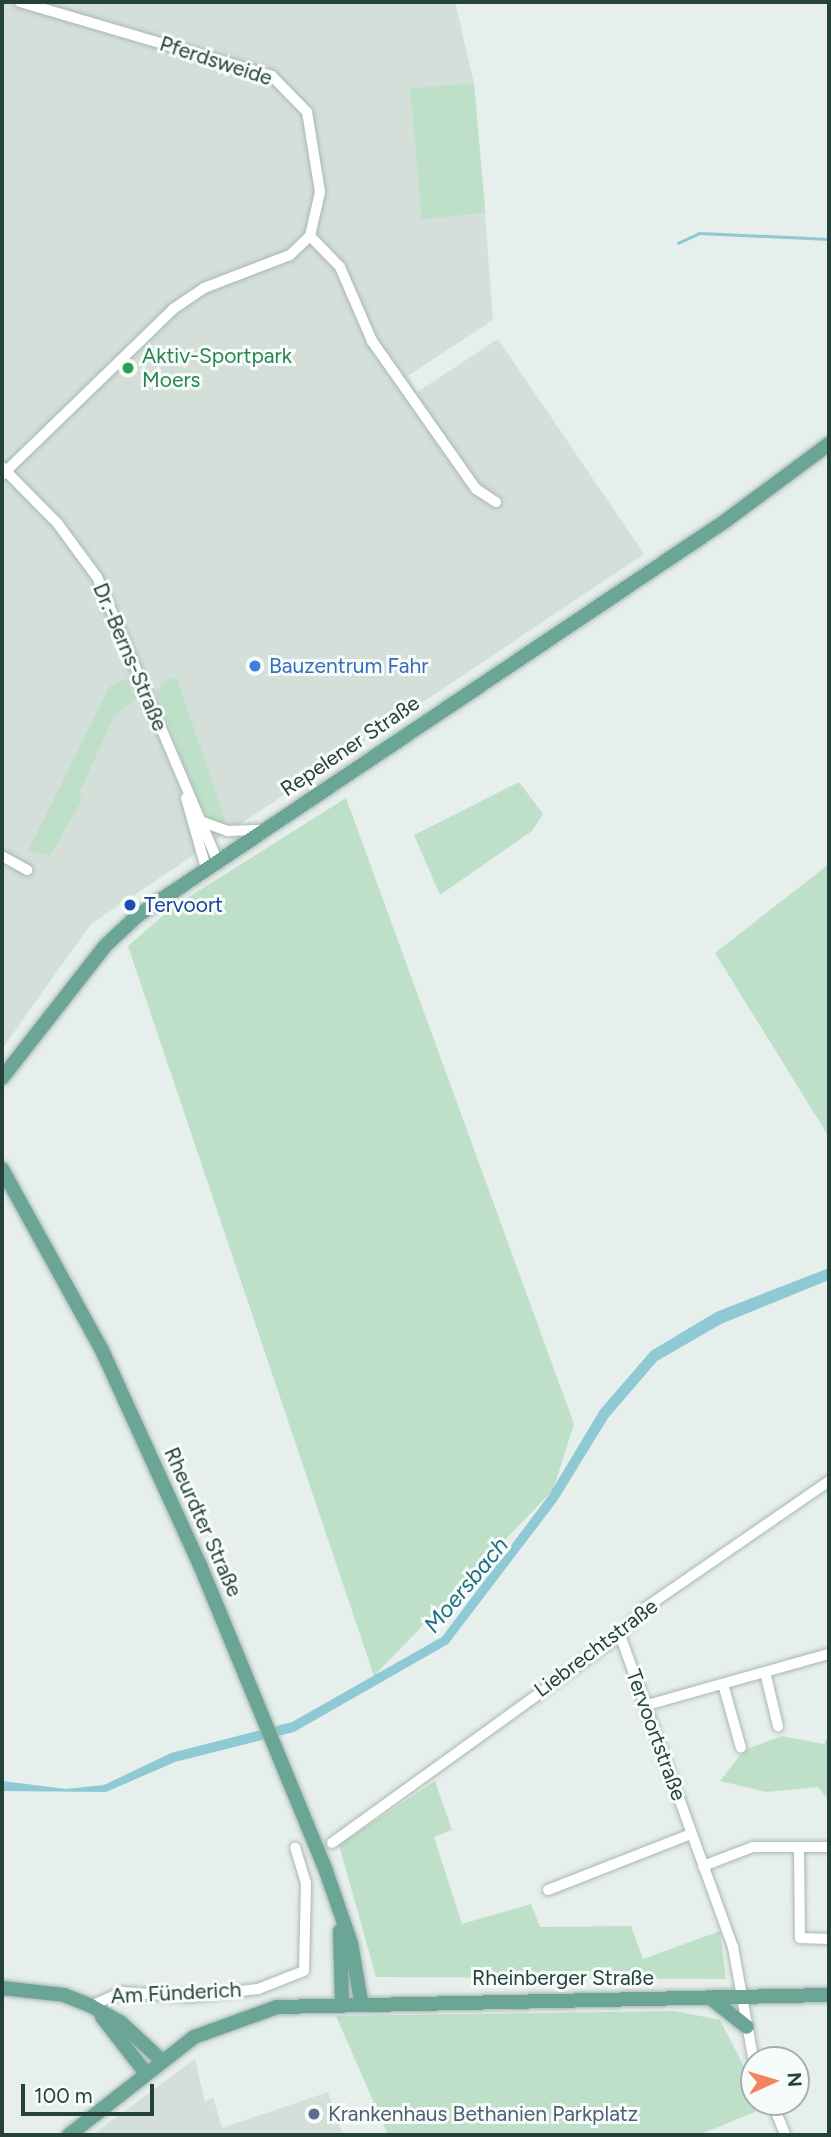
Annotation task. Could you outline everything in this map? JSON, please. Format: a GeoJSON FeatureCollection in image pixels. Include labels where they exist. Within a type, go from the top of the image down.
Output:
{"type":"FeatureCollection","features":[{"type":"Feature","properties":{"kind":"main road","name":"Repelener Straße"},"geometry":{"type":"LineString","coordinates":[[2,1078],[105,946],[211,864],[724,522],[829,444]]}},
{"type":"Feature","properties":{"kind":"main road","name":"Rheurdter Straße"},"geometry":{"type":"LineString","coordinates":[[2,1169],[107,1360],[260,1709],[337,1905],[361,2001]]}},
{"type":"Feature","properties":{"kind":"main road","name":"Rheurdter Straße"},"geometry":{"type":"LineString","coordinates":[[337,1905],[342,2001]]}},
{"type":"Feature","properties":{"kind":"main road"},"geometry":{"type":"LineString","coordinates":[[2,1988],[64,1995],[93,2008],[120,2022],[160,2059]]}},
{"type":"Feature","properties":{"kind":"main road","name":"Rheinberger Straße"},"geometry":{"type":"LineString","coordinates":[[69,2135],[160,2059],[222,2023],[298,2004],[342,2001],[829,1995]]}},
{"type":"Feature","properties":{"kind":"main road"},"geometry":{"type":"LineString","coordinates":[[709,1997],[747,2027]]}},
{"type":"Feature","properties":{"kind":"main road"},"geometry":{"type":"LineString","coordinates":[[93,2008],[145,2072]]}},
{"type":"Feature","properties":{"kind":"street","name":"Pferdsweide"},"geometry":{"type":"LineString","coordinates":[[20,2],[272,76],[285,85],[307,112],[311,129],[320,192],[310,236]]}},
{"type":"Feature","properties":{"kind":"street"},"geometry":{"type":"LineString","coordinates":[[3,471],[163,316],[204,288],[290,256],[310,236],[340,267],[379,352],[476,489],[496,502]]}},
{"type":"Feature","properties":{"kind":"street","name":"Dr.-Berns-Straße"},"geometry":{"type":"LineString","coordinates":[[3,471],[97,577],[186,795],[211,864]]}},
{"type":"Feature","properties":{"kind":"street","name":"Dr.-Berns-Straße"},"geometry":{"type":"LineString","coordinates":[[186,795],[202,822],[211,864]]}},
{"type":"Feature","properties":{"kind":"street"},"geometry":{"type":"LineString","coordinates":[[202,822],[228,831],[262,830]]}},
{"type":"Feature","properties":{"kind":"street"},"geometry":{"type":"LineString","coordinates":[[2,856],[27,870]]}},
{"type":"Feature","properties":{"kind":"street","name":"Liebrechtstraße"},"geometry":{"type":"LineString","coordinates":[[332,1843],[620,1635],[645,1608],[828,1483]]}},
{"type":"Feature","properties":{"kind":"street","name":"Tervoortstraße"},"geometry":{"type":"LineString","coordinates":[[620,1635],[647,1705],[745,1996],[751,2046]]}},
{"type":"Feature","properties":{"kind":"street"},"geometry":{"type":"LineString","coordinates":[[647,1705],[829,1654]]}},
{"type":"Feature","properties":{"kind":"street"},"geometry":{"type":"LineString","coordinates":[[765,1672],[778,1726]]}},
{"type":"Feature","properties":{"kind":"street"},"geometry":{"type":"LineString","coordinates":[[723,1684],[741,1748]]}},
{"type":"Feature","properties":{"kind":"street"},"geometry":{"type":"LineString","coordinates":[[548,1890],[691,1834]]}},
{"type":"Feature","properties":{"kind":"street"},"geometry":{"type":"LineString","coordinates":[[702,1866],[753,1847],[829,1847]]}},
{"type":"Feature","properties":{"kind":"street"},"geometry":{"type":"LineString","coordinates":[[799,1847],[800,1938],[829,1939]]}},
{"type":"Feature","properties":{"kind":"street","name":"Am Fünderich"},"geometry":{"type":"LineString","coordinates":[[93,2008],[122,1992],[190,1997],[258,1989],[304,1971],[306,1883],[295,1848]]}},
{"type":"Feature","properties":{"kind":"street"},"geometry":{"type":"LineString","coordinates":[[778,2116],[785,2135]]}},
{"type":"Feature","properties":{"kind":"shaded area"},"geometry":{"type":"Polygon","coordinates":[[[2,2],[455,2],[474,83],[411,91],[428,218],[485,214],[493,320],[408,376],[417,392],[498,339],[644,554],[91,924],[2,1049],[2,2]]]}},
{"type":"Feature","properties":{"kind":"shaded area"},"geometry":{"type":"Polygon","coordinates":[[[195,2059],[205,2102],[213,2097],[222,2128],[328,2092],[343,2135],[92,2135],[195,2059]]]}},
{"type":"Feature","properties":{"kind":"green space"},"geometry":{"type":"Polygon","coordinates":[[[474,83],[485,214],[422,219],[410,89],[474,83]]]}},
{"type":"Feature","properties":{"kind":"green space"},"geometry":{"type":"Polygon","coordinates":[[[128,678],[136,699],[114,716],[79,793],[82,800],[50,856],[28,851],[110,686],[128,678]]]}},
{"type":"Feature","properties":{"kind":"green space"},"geometry":{"type":"Polygon","coordinates":[[[168,678],[177,678],[226,823],[214,822],[201,808],[156,692],[168,678]]]}},
{"type":"Feature","properties":{"kind":"green space"},"geometry":{"type":"Polygon","coordinates":[[[519,782],[543,814],[532,831],[440,895],[414,835],[519,782]]]}},
{"type":"Feature","properties":{"kind":"green space"},"geometry":{"type":"Polygon","coordinates":[[[346,798],[574,1424],[553,1490],[374,1676],[128,946],[173,907],[346,798]]]}},
{"type":"Feature","properties":{"kind":"green space"},"geometry":{"type":"Polygon","coordinates":[[[829,864],[829,1137],[715,953],[829,864]]]}},
{"type":"Feature","properties":{"kind":"green space"},"geometry":{"type":"Polygon","coordinates":[[[829,1734],[829,1800],[818,1787],[766,1792],[720,1781],[744,1750],[782,1736],[824,1744],[829,1734]]]}},
{"type":"Feature","properties":{"kind":"green space"},"geometry":{"type":"Polygon","coordinates":[[[435,1781],[452,1830],[434,1837],[462,1924],[531,1904],[540,1927],[631,1926],[643,1959],[720,1931],[726,1979],[376,1977],[339,1845],[435,1781]]]}},
{"type":"Feature","properties":{"kind":"green space"},"geometry":{"type":"Polygon","coordinates":[[[675,2011],[720,2020],[740,2059],[740,2116],[745,2116],[699,2135],[388,2135],[336,2016],[675,2011]]]}},
{"type":"Feature","properties":{"kind":"water","name":"Moersbach"},"geometry":{"type":"Polygon","coordinates":[[[829,1268],[829,1280],[721,1324],[657,1361],[608,1418],[557,1501],[448,1644],[294,1732],[175,1762],[106,1792],[2,1791],[2,1781],[66,1789],[104,1785],[171,1753],[292,1722],[442,1637],[549,1495],[600,1410],[651,1351],[716,1312],[829,1268]]]}},
{"type":"Feature","properties":{"kind":"waterway"},"geometry":{"type":"LineString","coordinates":[[678,243],[699,233],[829,239]]}},
{"type":"Feature","properties":{"kind":"place","name":"Aktiv-Sportpark Moers"},"geometry":{"type":"Point","coordinates":[128,368]}},
{"type":"Feature","properties":{"kind":"place","name":"Bauzentrum Fahr"},"geometry":{"type":"Point","coordinates":[255,666]}},
{"type":"Feature","properties":{"kind":"place","name":"Tervoort"},"geometry":{"type":"Point","coordinates":[130,905]}},
{"type":"Feature","properties":{"kind":"place","name":"Krankenhaus Bethanien Parkplatz"},"geometry":{"type":"Point","coordinates":[314,2114]}}]}
